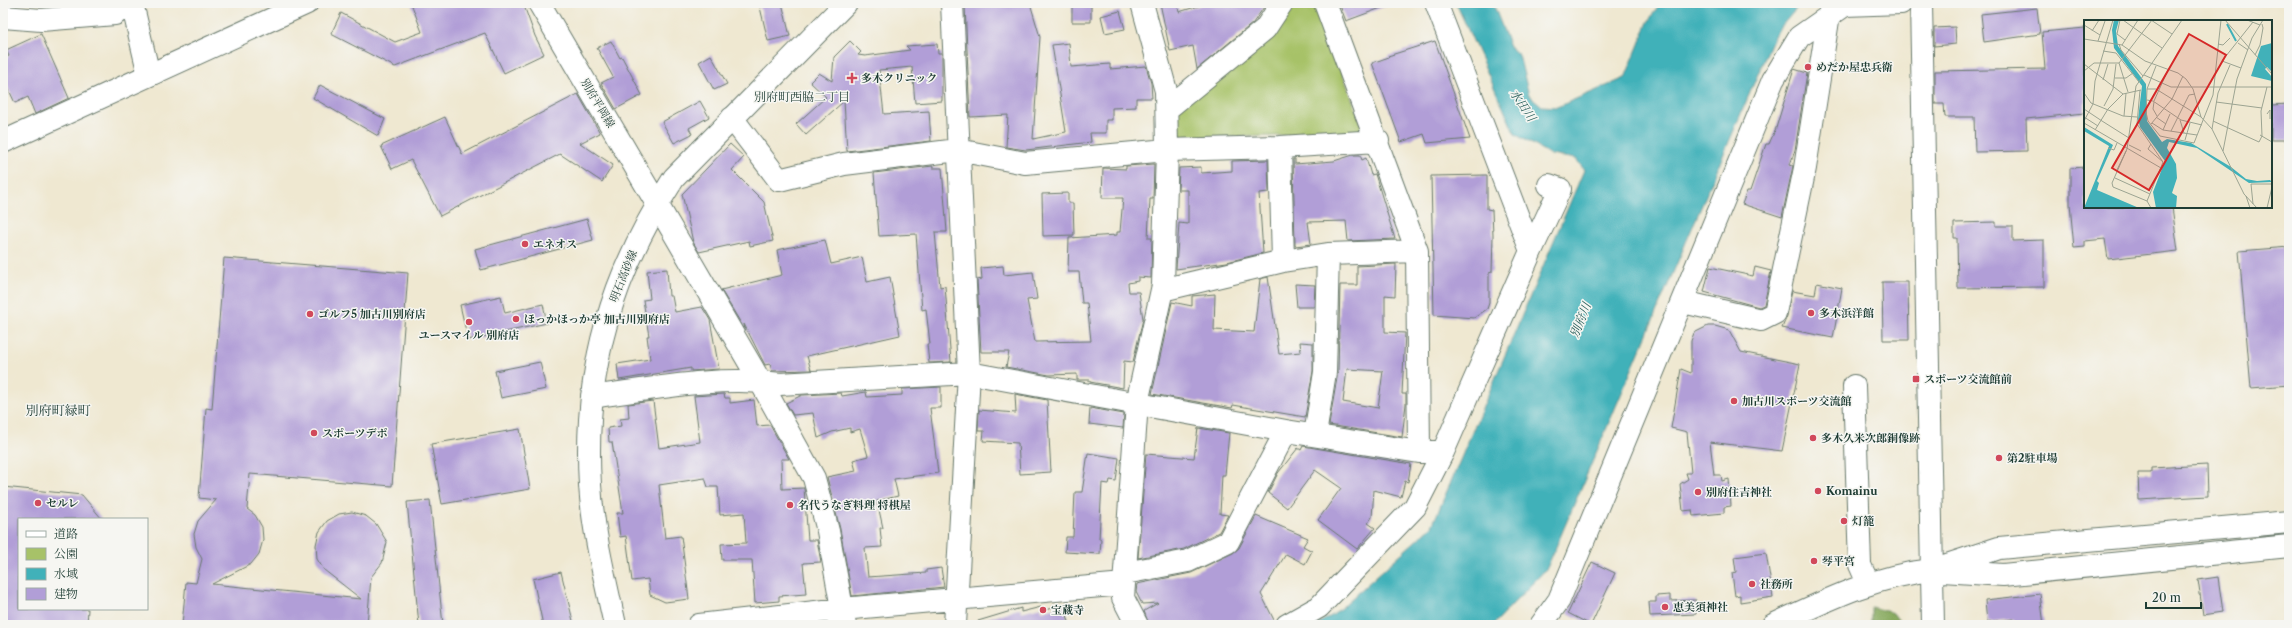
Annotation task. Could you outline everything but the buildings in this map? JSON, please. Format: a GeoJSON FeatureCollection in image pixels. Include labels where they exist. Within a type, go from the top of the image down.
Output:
{"type":"FeatureCollection","features":[{"type":"Feature","properties":{"kind":"street"},"geometry":{"type":"LineString","coordinates":[[3,17],[41,20],[115,14],[131,3],[149,76]]}},
{"type":"Feature","properties":{"kind":"street"},"geometry":{"type":"LineString","coordinates":[[3,142],[308,3]]}},
{"type":"Feature","properties":{"kind":"street","name":"別府平岡線"},"geometry":{"type":"LineString","coordinates":[[539,3],[760,381],[814,478],[828,530],[843,617]]}},
{"type":"Feature","properties":{"kind":"street","name":"明石高砂線"},"geometry":{"type":"LineString","coordinates":[[615,625],[601,563],[590,486],[592,397],[603,332],[616,291],[636,243],[657,204],[674,178],[846,3]]}},
{"type":"Feature","properties":{"kind":"street"},"geometry":{"type":"LineString","coordinates":[[952,3],[969,374],[955,625]]}},
{"type":"Feature","properties":{"kind":"street"},"geometry":{"type":"LineString","coordinates":[[1137,625],[1123,598],[1137,403],[1162,290],[1167,150],[1166,91],[1142,3]]}},
{"type":"Feature","properties":{"kind":"street"},"geometry":{"type":"LineString","coordinates":[[1166,109],[1265,29],[1282,3]]}},
{"type":"Feature","properties":{"kind":"street"},"geometry":{"type":"LineString","coordinates":[[1325,3],[1418,251],[1419,452]]}},
{"type":"Feature","properties":{"kind":"street"},"geometry":{"type":"LineString","coordinates":[[1436,3],[1531,251]]}},
{"type":"Feature","properties":{"kind":"street"},"geometry":{"type":"LineString","coordinates":[[1541,625],[1559,600],[1683,302],[1773,80],[1799,37],[1829,14],[1845,5],[1900,3]]}},
{"type":"Feature","properties":{"kind":"street"},"geometry":{"type":"LineString","coordinates":[[1921,3],[1933,625]]}},
{"type":"Feature","properties":{"kind":"street"},"geometry":{"type":"LineString","coordinates":[[1683,302],[1761,320],[1775,313],[1805,168],[1829,14]]}},
{"type":"Feature","properties":{"kind":"street"},"geometry":{"type":"LineString","coordinates":[[732,118],[779,180],[844,164],[958,150],[1025,163],[1167,150],[1280,147],[1378,141]]}},
{"type":"Feature","properties":{"kind":"street"},"geometry":{"type":"LineString","coordinates":[[1280,147],[1283,262]]}},
{"type":"Feature","properties":{"kind":"street"},"geometry":{"type":"LineString","coordinates":[[1287,625],[1319,607],[1415,507],[1443,452],[1531,251],[1560,189],[1549,185]]}},
{"type":"Feature","properties":{"kind":"street"},"geometry":{"type":"LineString","coordinates":[[1162,290],[1283,262],[1328,254],[1418,251]]}},
{"type":"Feature","properties":{"kind":"street"},"geometry":{"type":"LineString","coordinates":[[1314,435],[1325,372],[1328,254]]}},
{"type":"Feature","properties":{"kind":"street"},"geometry":{"type":"LineString","coordinates":[[592,397],[684,385],[760,381],[780,384],[969,374],[1286,431],[1419,452],[1443,452]]}},
{"type":"Feature","properties":{"kind":"street"},"geometry":{"type":"LineString","coordinates":[[1854,386],[1860,565],[1868,583]]}},
{"type":"Feature","properties":{"kind":"street"},"geometry":{"type":"LineString","coordinates":[[699,625],[843,617],[956,599],[1125,578],[1188,561],[1228,542],[1286,431]]}},
{"type":"Feature","properties":{"kind":"street"},"geometry":{"type":"LineString","coordinates":[[1773,625],[1868,583],[1884,578],[1932,570],[1998,548],[2289,522]]}},
{"type":"Feature","properties":{"kind":"street"},"geometry":{"type":"LineString","coordinates":[[2234,527],[2239,552]]}},
{"type":"Feature","properties":{"kind":"street"},"geometry":{"type":"LineString","coordinates":[[1932,570],[2003,575],[2289,546]]}},
{"type":"Feature","properties":{"kind":"green space"},"geometry":{"type":"Polygon","coordinates":[[[1287,3],[1316,3],[1363,128],[1354,134],[1183,138],[1175,131],[1175,105],[1287,3]]]}},
{"type":"Feature","properties":{"kind":"green space"},"geometry":{"type":"Polygon","coordinates":[[[1871,607],[1893,613],[1902,625],[1871,625],[1871,607]]]}},
{"type":"Feature","properties":{"kind":"water"},"geometry":{"type":"Polygon","coordinates":[[[1456,3],[1493,3],[1510,47],[1519,55],[1529,95],[1542,106],[1557,107],[1625,78],[1648,22],[1660,3],[1801,3],[1775,34],[1547,568],[1493,625],[1315,625],[1333,615],[1432,526],[1584,170],[1576,159],[1551,155],[1515,134],[1456,3]]]}},
{"type":"Feature","properties":{"kind":"place","name":"めだか屋忠兵衛"},"geometry":{"type":"Point","coordinates":[1808,67]}},
{"type":"Feature","properties":{"kind":"place","name":"多木クリニック"},"geometry":{"type":"Point","coordinates":[852,78]}},
{"type":"Feature","properties":{"kind":"place","name":"エネオス"},"geometry":{"type":"Point","coordinates":[525,244]}},
{"type":"Feature","properties":{"kind":"place","name":"多木浜洋館"},"geometry":{"type":"Point","coordinates":[1811,313]}},
{"type":"Feature","properties":{"kind":"place","name":"ゴルフ5 加古川別府店"},"geometry":{"type":"Point","coordinates":[310,314]}},
{"type":"Feature","properties":{"kind":"place","name":"ほっかほっか亭 加古川別府店"},"geometry":{"type":"Point","coordinates":[516,319]}},
{"type":"Feature","properties":{"kind":"place","name":"ユースマイル 別府店"},"geometry":{"type":"Point","coordinates":[469,322]}},
{"type":"Feature","properties":{"kind":"place","name":"スポーツ交流館前"},"geometry":{"type":"Point","coordinates":[1916,379]}},
{"type":"Feature","properties":{"kind":"place","name":"加古川スポーツ交流館"},"geometry":{"type":"Point","coordinates":[1734,401]}},
{"type":"Feature","properties":{"kind":"place","name":"スポーツデポ"},"geometry":{"type":"Point","coordinates":[314,433]}},
{"type":"Feature","properties":{"kind":"place","name":"多木久米次郎銅像跡"},"geometry":{"type":"Point","coordinates":[1813,438]}},
{"type":"Feature","properties":{"kind":"place","name":"第2駐車場"},"geometry":{"type":"Point","coordinates":[1999,458]}},
{"type":"Feature","properties":{"kind":"place","name":"Komainu"},"geometry":{"type":"Point","coordinates":[1818,491]}},
{"type":"Feature","properties":{"kind":"place","name":"別府住吉神社"},"geometry":{"type":"Point","coordinates":[1698,492]}},
{"type":"Feature","properties":{"kind":"place","name":"セルレ"},"geometry":{"type":"Point","coordinates":[38,503]}},
{"type":"Feature","properties":{"kind":"place","name":"名代うなぎ料理 将棋屋"},"geometry":{"type":"Point","coordinates":[790,505]}},
{"type":"Feature","properties":{"kind":"place","name":"灯籠"},"geometry":{"type":"Point","coordinates":[1844,521]}},
{"type":"Feature","properties":{"kind":"place","name":"琴平宮"},"geometry":{"type":"Point","coordinates":[1814,561]}},
{"type":"Feature","properties":{"kind":"place","name":"社務所"},"geometry":{"type":"Point","coordinates":[1752,584]}},
{"type":"Feature","properties":{"kind":"place","name":"恵美須神社"},"geometry":{"type":"Point","coordinates":[1665,607]}},
{"type":"Feature","properties":{"kind":"place","name":"宝蔵寺"},"geometry":{"type":"Point","coordinates":[1043,610]}},
{"type":"Feature","properties":{"kind":"district","name":"別府町西脇二丁目"},"geometry":{"type":"Point","coordinates":[802,96]}},
{"type":"Feature","properties":{"kind":"district","name":"別府町緑町"},"geometry":{"type":"Point","coordinates":[58,410]}},
{"type":"Feature","properties":{"kind":"water label","name":"水田川"},"geometry":{"type":"Point","coordinates":[1523,105]}},
{"type":"Feature","properties":{"kind":"water label","name":"別府川"},"geometry":{"type":"Point","coordinates":[1580,320]}}]}
